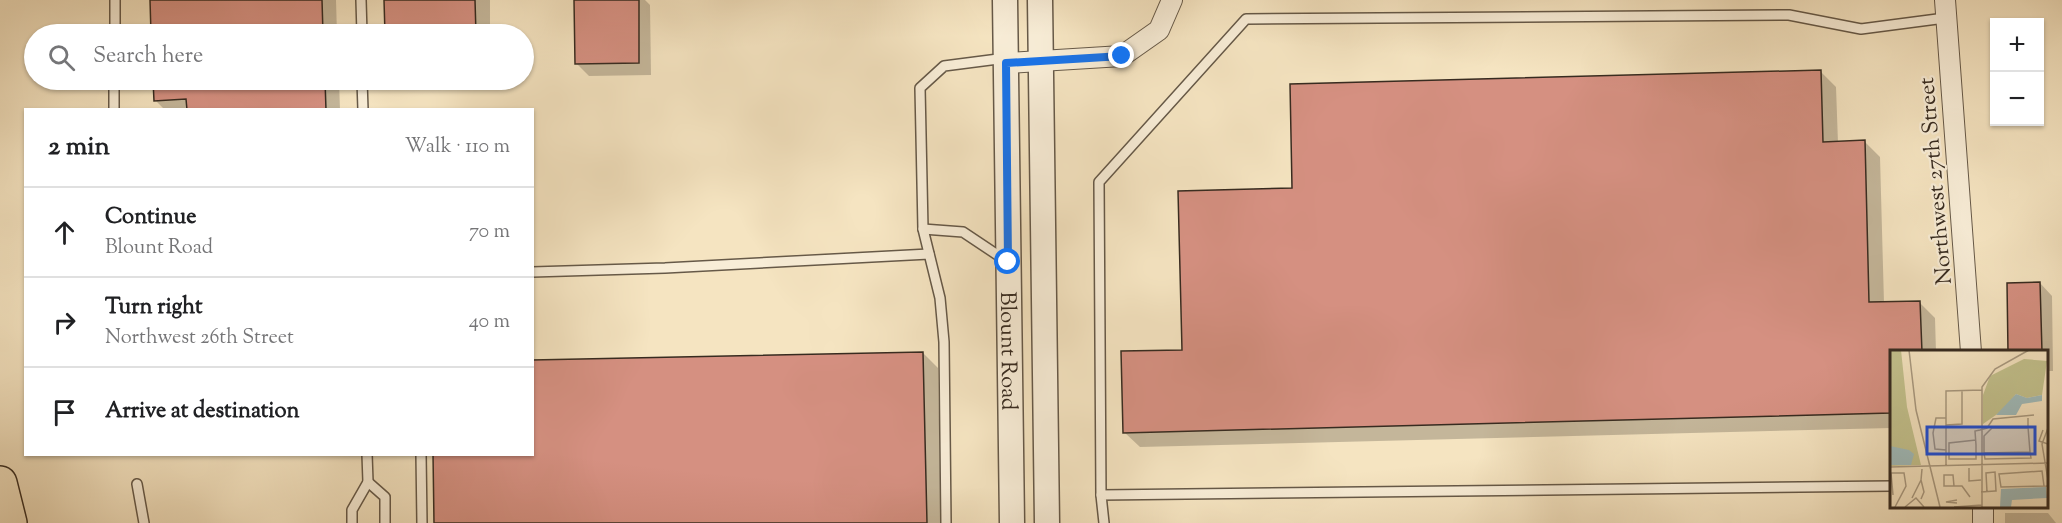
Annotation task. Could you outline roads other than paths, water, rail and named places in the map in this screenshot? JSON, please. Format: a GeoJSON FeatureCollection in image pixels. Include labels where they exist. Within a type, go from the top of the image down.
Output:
{"type":"FeatureCollection","features":[{"type":"Feature","properties":{"kind":"highway"},"geometry":{"type":"LineString","coordinates":[[0,483],[10,523]]}},
{"type":"Feature","properties":{"kind":"street","name":"Blount Road"},"geometry":{"type":"LineString","coordinates":[[1005,0],[1012,523]]}},
{"type":"Feature","properties":{"kind":"street","name":"Blount Road"},"geometry":{"type":"LineString","coordinates":[[1040,0],[1047,523]]}},
{"type":"Feature","properties":{"kind":"street"},"geometry":{"type":"LineString","coordinates":[[1006,61],[1122,56],[1159,30],[1172,0]]}},
{"type":"Feature","properties":{"kind":"street","name":"Northwest 27th Street"},"geometry":{"type":"LineString","coordinates":[[1944,6],[1971,350]]}},
{"type":"Feature","properties":{"kind":"lane"},"geometry":{"type":"LineString","coordinates":[[115,0],[115,24]]}},
{"type":"Feature","properties":{"kind":"lane"},"geometry":{"type":"LineString","coordinates":[[361,0],[362,24]]}},
{"type":"Feature","properties":{"kind":"lane"},"geometry":{"type":"LineString","coordinates":[[1104,523],[1101,495],[1099,182],[1246,19],[1789,15],[1861,28],[1944,6]]}},
{"type":"Feature","properties":{"kind":"lane"},"geometry":{"type":"LineString","coordinates":[[946,523],[944,342],[939,298],[923,229],[920,88],[944,66],[1006,61]]}},
{"type":"Feature","properties":{"kind":"lane"},"geometry":{"type":"LineString","coordinates":[[114,90],[114,108]]}},
{"type":"Feature","properties":{"kind":"lane"},"geometry":{"type":"LineString","coordinates":[[362,90],[363,108]]}},
{"type":"Feature","properties":{"kind":"lane"},"geometry":{"type":"LineString","coordinates":[[923,229],[963,232],[1008,262]]}},
{"type":"Feature","properties":{"kind":"lane"},"geometry":{"type":"LineString","coordinates":[[534,272],[664,268],[929,254]]}},
{"type":"Feature","properties":{"kind":"lane"},"geometry":{"type":"LineString","coordinates":[[352,523],[352,510],[368,482],[367,456]]}},
{"type":"Feature","properties":{"kind":"lane"},"geometry":{"type":"LineString","coordinates":[[421,456],[422,523]]}},
{"type":"Feature","properties":{"kind":"lane"},"geometry":{"type":"LineString","coordinates":[[368,482],[385,497],[385,523]]}},
{"type":"Feature","properties":{"kind":"lane"},"geometry":{"type":"LineString","coordinates":[[137,484],[144,523]]}},
{"type":"Feature","properties":{"kind":"lane"},"geometry":{"type":"LineString","coordinates":[[1101,495],[1890,486]]}}]}
